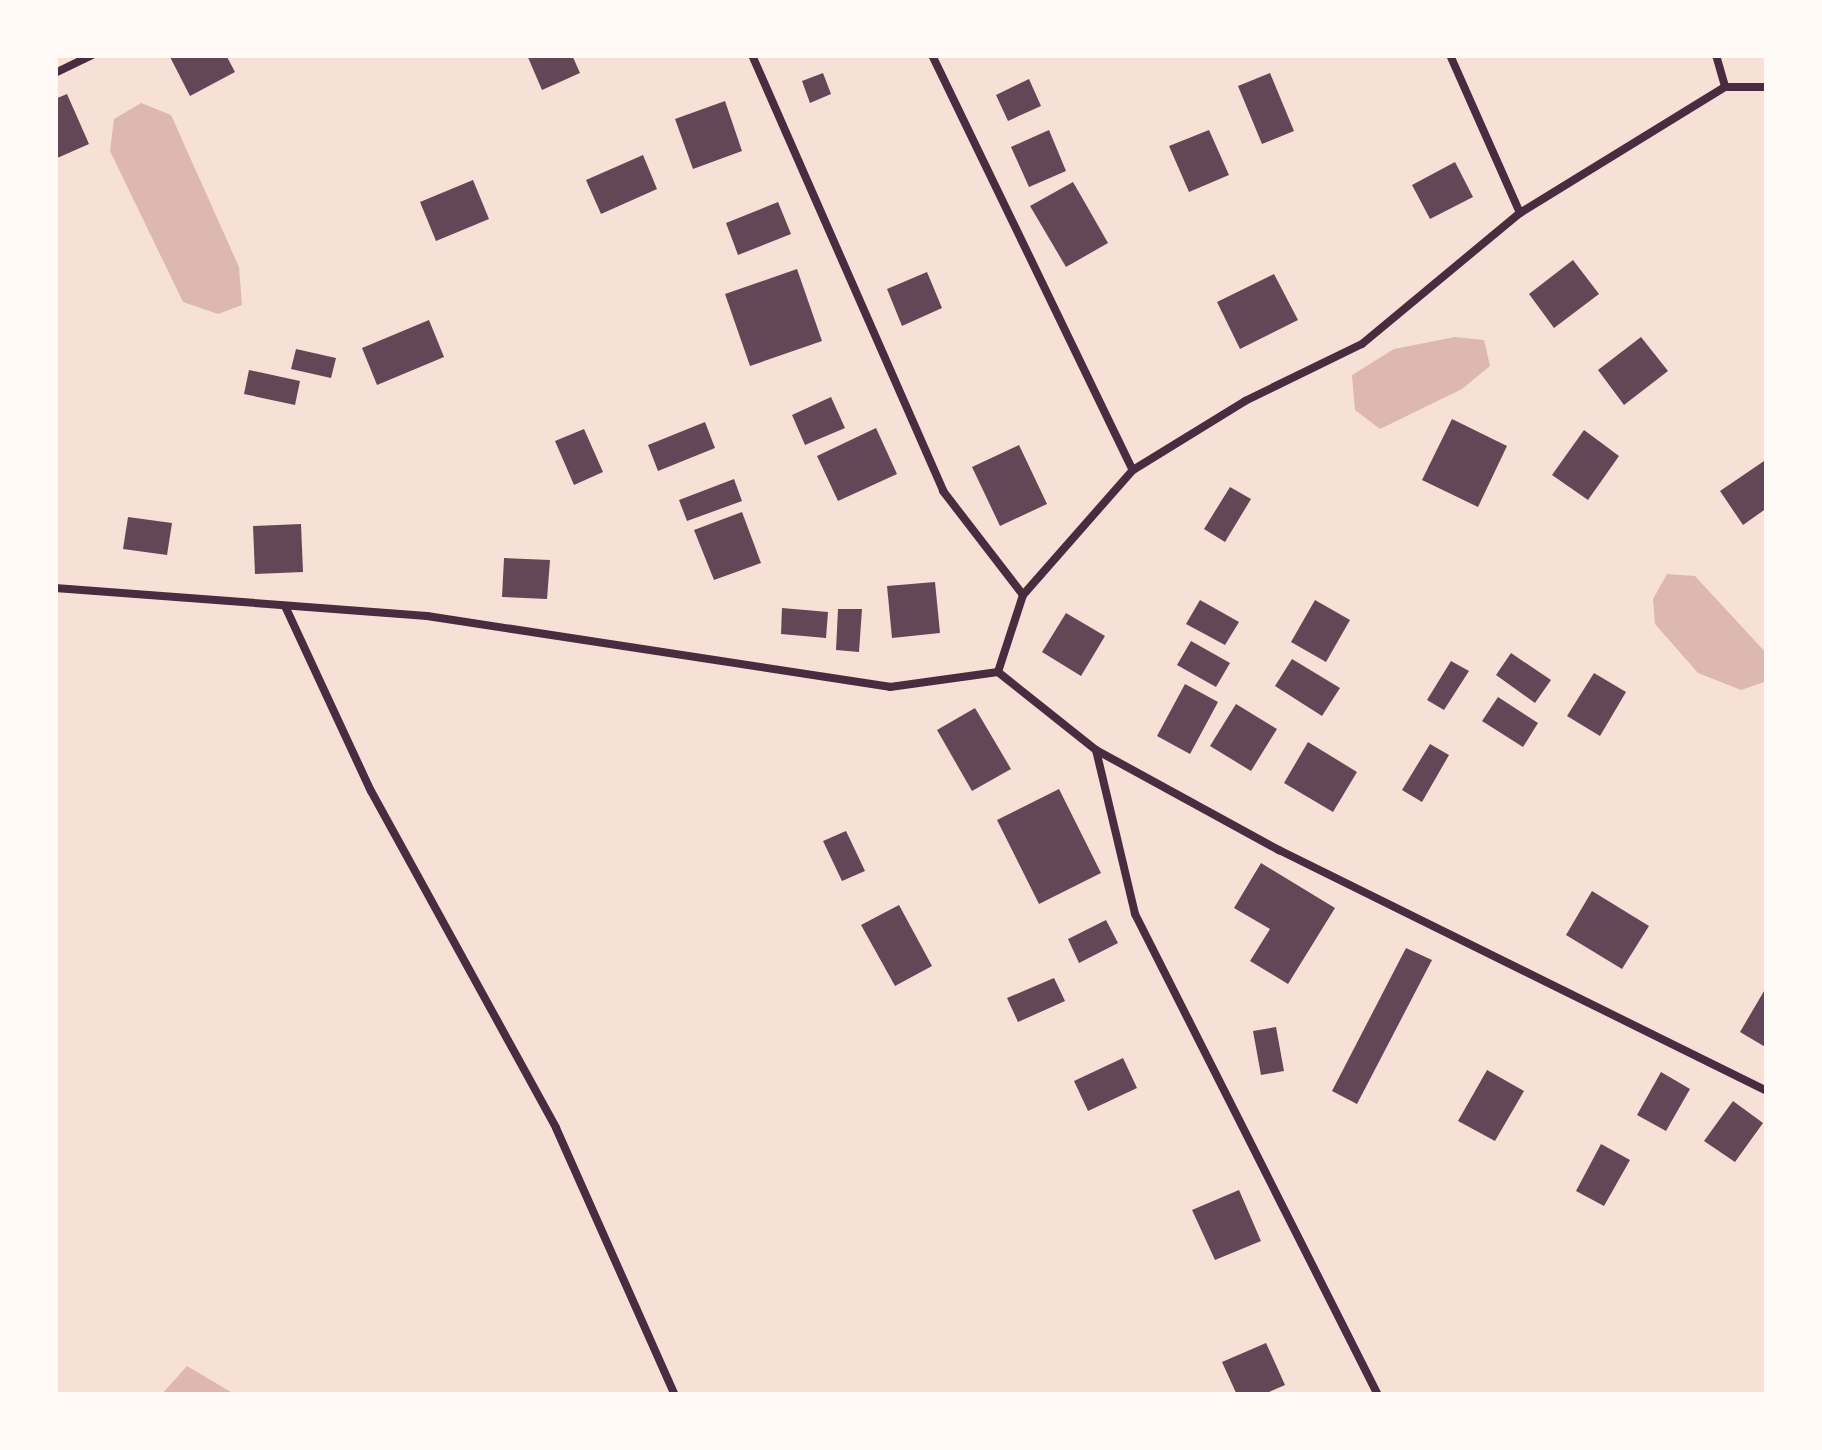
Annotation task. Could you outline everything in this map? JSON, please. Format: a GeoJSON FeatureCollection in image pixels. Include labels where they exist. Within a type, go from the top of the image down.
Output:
{"type":"FeatureCollection","features":[{"type":"Feature","properties":{"kind":"lane"},"geometry":{"type":"LineString","coordinates":[[55,72],[92,55]]}},
{"type":"Feature","properties":{"kind":"lane"},"geometry":{"type":"LineString","coordinates":[[752,55],[943,491],[1023,595]]}},
{"type":"Feature","properties":{"kind":"lane"},"geometry":{"type":"LineString","coordinates":[[932,55],[1133,470]]}},
{"type":"Feature","properties":{"kind":"lane"},"geometry":{"type":"LineString","coordinates":[[1450,55],[1520,213]]}},
{"type":"Feature","properties":{"kind":"lane"},"geometry":{"type":"LineString","coordinates":[[1716,55],[1725,88]]}},
{"type":"Feature","properties":{"kind":"lane"},"geometry":{"type":"LineString","coordinates":[[998,672],[1023,595],[1133,470],[1245,401],[1362,344],[1520,213],[1725,88],[1767,87]]}},
{"type":"Feature","properties":{"kind":"lane"},"geometry":{"type":"LineString","coordinates":[[55,588],[426,616],[890,687],[998,672],[1096,750],[1280,850],[1767,1091]]}},
{"type":"Feature","properties":{"kind":"lane"},"geometry":{"type":"LineString","coordinates":[[285,606],[371,790],[556,1128],[675,1395]]}},
{"type":"Feature","properties":{"kind":"lane"},"geometry":{"type":"LineString","coordinates":[[1096,750],[1135,914],[1378,1395]]}},
{"type":"Feature","properties":{"kind":"shaded area"},"geometry":{"type":"Polygon","coordinates":[[[141,103],[171,115],[239,267],[242,305],[218,314],[183,302],[110,151],[114,119],[141,103]]]}},
{"type":"Feature","properties":{"kind":"shaded area"},"geometry":{"type":"Polygon","coordinates":[[[1455,337],[1484,340],[1490,366],[1462,389],[1380,429],[1355,410],[1352,375],[1394,349],[1455,337]]]}},
{"type":"Feature","properties":{"kind":"shaded area"},"geometry":{"type":"Polygon","coordinates":[[[1667,574],[1695,576],[1767,654],[1764,682],[1741,690],[1698,673],[1655,624],[1653,599],[1667,574]]]}},
{"type":"Feature","properties":{"kind":"shaded area"},"geometry":{"type":"Polygon","coordinates":[[[187,1366],[236,1395],[161,1395],[187,1366]]]}},
{"type":"Feature","properties":{"kind":"building"},"geometry":{"type":"Polygon","coordinates":[[[169,55],[226,55],[235,72],[190,96],[169,55]]]}},
{"type":"Feature","properties":{"kind":"building"},"geometry":{"type":"Polygon","coordinates":[[[527,55],[572,55],[580,73],[542,90],[527,55]]]}},
{"type":"Feature","properties":{"kind":"building"},"geometry":{"type":"Polygon","coordinates":[[[823,73],[831,94],[810,103],[802,81],[823,73]]]}},
{"type":"Feature","properties":{"kind":"building"},"geometry":{"type":"Polygon","coordinates":[[[1270,73],[1294,131],[1262,144],[1238,86],[1270,73]]]}},
{"type":"Feature","properties":{"kind":"building"},"geometry":{"type":"Polygon","coordinates":[[[1029,79],[1041,106],[1008,121],[996,95],[1029,79]]]}},
{"type":"Feature","properties":{"kind":"building"},"geometry":{"type":"Polygon","coordinates":[[[67,94],[89,144],[55,159],[55,99],[67,94]]]}},
{"type":"Feature","properties":{"kind":"building"},"geometry":{"type":"Polygon","coordinates":[[[725,101],[742,151],[693,169],[675,119],[725,101]]]}},
{"type":"Feature","properties":{"kind":"building"},"geometry":{"type":"Polygon","coordinates":[[[1049,130],[1066,171],[1029,187],[1011,147],[1049,130]]]}},
{"type":"Feature","properties":{"kind":"building"},"geometry":{"type":"Polygon","coordinates":[[[1209,130],[1229,175],[1189,192],[1169,146],[1209,130]]]}},
{"type":"Feature","properties":{"kind":"building"},"geometry":{"type":"Polygon","coordinates":[[[643,155],[657,189],[601,214],[586,180],[643,155]]]}},
{"type":"Feature","properties":{"kind":"building"},"geometry":{"type":"Polygon","coordinates":[[[1455,162],[1473,197],[1430,219],[1412,185],[1455,162]]]}},
{"type":"Feature","properties":{"kind":"building"},"geometry":{"type":"Polygon","coordinates":[[[473,180],[489,219],[436,241],[420,202],[473,180]]]}},
{"type":"Feature","properties":{"kind":"building"},"geometry":{"type":"Polygon","coordinates":[[[1073,182],[1108,243],[1066,267],[1030,206],[1073,182]]]}},
{"type":"Feature","properties":{"kind":"building"},"geometry":{"type":"Polygon","coordinates":[[[778,202],[791,234],[738,255],[726,223],[778,202]]]}},
{"type":"Feature","properties":{"kind":"building"},"geometry":{"type":"Polygon","coordinates":[[[1573,260],[1599,294],[1554,328],[1529,294],[1573,260]]]}},
{"type":"Feature","properties":{"kind":"building"},"geometry":{"type":"Polygon","coordinates":[[[797,269],[822,341],[750,366],[725,294],[797,269]]]}},
{"type":"Feature","properties":{"kind":"building"},"geometry":{"type":"Polygon","coordinates":[[[927,272],[942,308],[902,326],[887,289],[927,272]]]}},
{"type":"Feature","properties":{"kind":"building"},"geometry":{"type":"Polygon","coordinates":[[[1274,274],[1298,320],[1240,349],[1217,302],[1274,274]]]}},
{"type":"Feature","properties":{"kind":"building"},"geometry":{"type":"Polygon","coordinates":[[[429,320],[444,357],[377,385],[362,348],[429,320]]]}},
{"type":"Feature","properties":{"kind":"building"},"geometry":{"type":"Polygon","coordinates":[[[1641,337],[1668,371],[1624,405],[1598,370],[1641,337]]]}},
{"type":"Feature","properties":{"kind":"building"},"geometry":{"type":"Polygon","coordinates":[[[296,349],[336,358],[331,378],[291,369],[296,349]]]}},
{"type":"Feature","properties":{"kind":"building"},"geometry":{"type":"Polygon","coordinates":[[[249,370],[300,381],[295,405],[244,394],[249,370]]]}},
{"type":"Feature","properties":{"kind":"building"},"geometry":{"type":"Polygon","coordinates":[[[831,397],[845,428],[805,445],[792,415],[831,397]]]}},
{"type":"Feature","properties":{"kind":"building"},"geometry":{"type":"Polygon","coordinates":[[[1452,419],[1507,446],[1478,507],[1422,480],[1452,419]]]}},
{"type":"Feature","properties":{"kind":"building"},"geometry":{"type":"Polygon","coordinates":[[[705,422],[715,448],[658,471],[648,445],[705,422]]]}},
{"type":"Feature","properties":{"kind":"building"},"geometry":{"type":"Polygon","coordinates":[[[876,428],[897,474],[838,501],[817,456],[876,428]]]}},
{"type":"Feature","properties":{"kind":"building"},"geometry":{"type":"Polygon","coordinates":[[[584,429],[603,472],[574,485],[555,441],[584,429]]]}},
{"type":"Feature","properties":{"kind":"building"},"geometry":{"type":"Polygon","coordinates":[[[1584,430],[1619,456],[1588,500],[1552,475],[1584,430]]]}},
{"type":"Feature","properties":{"kind":"building"},"geometry":{"type":"Polygon","coordinates":[[[1019,445],[1047,504],[1000,526],[972,467],[1019,445]]]}},
{"type":"Feature","properties":{"kind":"building"},"geometry":{"type":"Polygon","coordinates":[[[1767,459],[1767,508],[1743,525],[1720,491],[1767,459]]]}},
{"type":"Feature","properties":{"kind":"building"},"geometry":{"type":"Polygon","coordinates":[[[734,479],[742,501],[687,521],[679,500],[734,479]]]}},
{"type":"Feature","properties":{"kind":"building"},"geometry":{"type":"Polygon","coordinates":[[[1230,487],[1251,499],[1225,542],[1204,529],[1230,487]]]}},
{"type":"Feature","properties":{"kind":"building"},"geometry":{"type":"Polygon","coordinates":[[[742,512],[761,563],[714,580],[694,530],[742,512]]]}},
{"type":"Feature","properties":{"kind":"building"},"geometry":{"type":"Polygon","coordinates":[[[128,517],[172,523],[167,555],[123,549],[128,517]]]}},
{"type":"Feature","properties":{"kind":"building"},"geometry":{"type":"Polygon","coordinates":[[[301,524],[303,572],[255,574],[253,526],[301,524]]]}},
{"type":"Feature","properties":{"kind":"building"},"geometry":{"type":"Polygon","coordinates":[[[504,558],[550,560],[547,599],[502,597],[504,558]]]}},
{"type":"Feature","properties":{"kind":"building"},"geometry":{"type":"Polygon","coordinates":[[[935,582],[940,633],[892,638],[887,586],[935,582]]]}},
{"type":"Feature","properties":{"kind":"building"},"geometry":{"type":"Polygon","coordinates":[[[1200,600],[1239,622],[1225,645],[1186,624],[1200,600]]]}},
{"type":"Feature","properties":{"kind":"building"},"geometry":{"type":"Polygon","coordinates":[[[1315,600],[1350,620],[1326,662],[1291,642],[1315,600]]]}},
{"type":"Feature","properties":{"kind":"building"},"geometry":{"type":"Polygon","coordinates":[[[782,608],[828,612],[826,638],[781,634],[782,608]]]}},
{"type":"Feature","properties":{"kind":"building"},"geometry":{"type":"Polygon","coordinates":[[[838,609],[862,609],[859,652],[836,650],[838,609]]]}},
{"type":"Feature","properties":{"kind":"building"},"geometry":{"type":"Polygon","coordinates":[[[1066,613],[1105,636],[1081,676],[1042,652],[1066,613]]]}},
{"type":"Feature","properties":{"kind":"building"},"geometry":{"type":"Polygon","coordinates":[[[1191,641],[1230,663],[1216,687],[1177,665],[1191,641]]]}},
{"type":"Feature","properties":{"kind":"building"},"geometry":{"type":"Polygon","coordinates":[[[1511,653],[1551,680],[1535,703],[1496,675],[1511,653]]]}},
{"type":"Feature","properties":{"kind":"building"},"geometry":{"type":"Polygon","coordinates":[[[1292,659],[1340,688],[1322,716],[1275,686],[1292,659]]]}},
{"type":"Feature","properties":{"kind":"building"},"geometry":{"type":"Polygon","coordinates":[[[1451,661],[1469,671],[1444,710],[1427,700],[1451,661]]]}},
{"type":"Feature","properties":{"kind":"building"},"geometry":{"type":"Polygon","coordinates":[[[1594,673],[1626,692],[1600,736],[1567,716],[1594,673]]]}},
{"type":"Feature","properties":{"kind":"building"},"geometry":{"type":"Polygon","coordinates":[[[1185,684],[1218,702],[1190,754],[1157,736],[1185,684]]]}},
{"type":"Feature","properties":{"kind":"building"},"geometry":{"type":"Polygon","coordinates":[[[1498,697],[1538,723],[1523,747],[1482,721],[1498,697]]]}},
{"type":"Feature","properties":{"kind":"building"},"geometry":{"type":"Polygon","coordinates":[[[1236,704],[1277,729],[1251,771],[1210,746],[1236,704]]]}},
{"type":"Feature","properties":{"kind":"building"},"geometry":{"type":"Polygon","coordinates":[[[975,708],[1011,769],[972,791],[937,730],[975,708]]]}},
{"type":"Feature","properties":{"kind":"building"},"geometry":{"type":"Polygon","coordinates":[[[1308,742],[1357,772],[1333,812],[1284,783],[1308,742]]]}},
{"type":"Feature","properties":{"kind":"building"},"geometry":{"type":"Polygon","coordinates":[[[1430,744],[1449,755],[1422,802],[1402,790],[1430,744]]]}},
{"type":"Feature","properties":{"kind":"building"},"geometry":{"type":"Polygon","coordinates":[[[1059,789],[1101,873],[1039,904],[997,820],[1059,789]]]}},
{"type":"Feature","properties":{"kind":"building"},"geometry":{"type":"Polygon","coordinates":[[[846,831],[865,871],[842,881],[823,841],[846,831]]]}},
{"type":"Feature","properties":{"kind":"building"},"geometry":{"type":"Polygon","coordinates":[[[1261,863],[1335,908],[1288,984],[1250,961],[1270,929],[1234,908],[1261,863]]]}},
{"type":"Feature","properties":{"kind":"building"},"geometry":{"type":"Polygon","coordinates":[[[1592,891],[1649,926],[1622,969],[1566,935],[1592,891]]]}},
{"type":"Feature","properties":{"kind":"building"},"geometry":{"type":"Polygon","coordinates":[[[899,905],[932,966],[895,986],[861,925],[899,905]]]}},
{"type":"Feature","properties":{"kind":"building"},"geometry":{"type":"Polygon","coordinates":[[[1106,920],[1118,943],[1079,963],[1068,939],[1106,920]]]}},
{"type":"Feature","properties":{"kind":"building"},"geometry":{"type":"Polygon","coordinates":[[[1406,948],[1432,960],[1357,1104],[1332,1091],[1406,948]]]}},
{"type":"Feature","properties":{"kind":"building"},"geometry":{"type":"Polygon","coordinates":[[[1054,978],[1065,1001],[1018,1022],[1007,998],[1054,978]]]}},
{"type":"Feature","properties":{"kind":"building"},"geometry":{"type":"Polygon","coordinates":[[[1767,986],[1767,1048],[1740,1032],[1767,986]]]}},
{"type":"Feature","properties":{"kind":"building"},"geometry":{"type":"Polygon","coordinates":[[[1276,1027],[1284,1071],[1261,1075],[1253,1031],[1276,1027]]]}},
{"type":"Feature","properties":{"kind":"building"},"geometry":{"type":"Polygon","coordinates":[[[1123,1058],[1137,1088],[1088,1111],[1074,1081],[1123,1058]]]}},
{"type":"Feature","properties":{"kind":"building"},"geometry":{"type":"Polygon","coordinates":[[[1487,1070],[1524,1091],[1495,1141],[1458,1121],[1487,1070]]]}},
{"type":"Feature","properties":{"kind":"building"},"geometry":{"type":"Polygon","coordinates":[[[1661,1072],[1690,1089],[1666,1131],[1637,1115],[1661,1072]]]}},
{"type":"Feature","properties":{"kind":"building"},"geometry":{"type":"Polygon","coordinates":[[[1733,1101],[1763,1123],[1735,1162],[1704,1141],[1733,1101]]]}},
{"type":"Feature","properties":{"kind":"building"},"geometry":{"type":"Polygon","coordinates":[[[1601,1144],[1630,1160],[1604,1206],[1576,1191],[1601,1144]]]}},
{"type":"Feature","properties":{"kind":"building"},"geometry":{"type":"Polygon","coordinates":[[[1239,1190],[1261,1241],[1215,1260],[1192,1210],[1239,1190]]]}},
{"type":"Feature","properties":{"kind":"building"},"geometry":{"type":"Polygon","coordinates":[[[1266,1343],[1285,1385],[1262,1395],[1237,1395],[1222,1362],[1266,1343]]]}}]}
